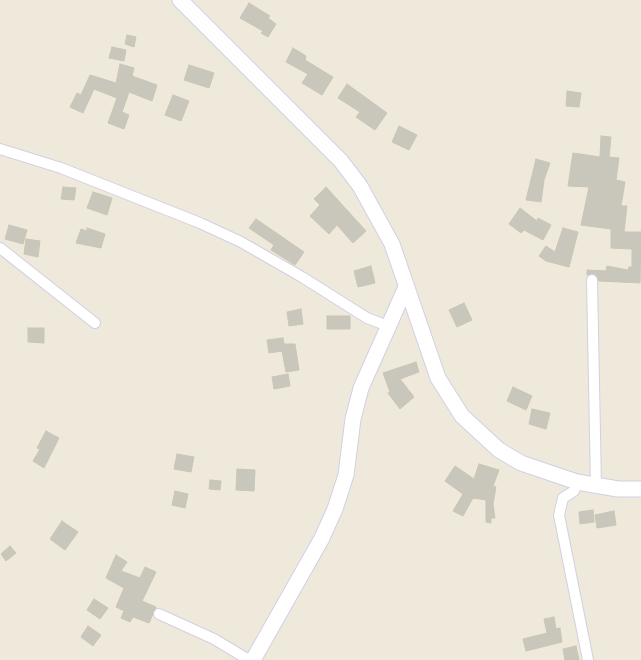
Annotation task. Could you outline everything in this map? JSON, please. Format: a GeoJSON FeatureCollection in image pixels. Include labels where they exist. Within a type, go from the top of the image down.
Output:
{"type":"FeatureCollection","features":[{"type":"Feature","properties":{"kind":"main road"},"geometry":{"type":"LineString","coordinates":[[180,0],[341,161],[360,186],[380,219],[392,244],[438,378],[462,416],[499,450],[521,463],[577,482],[596,486],[641,490]]}},
{"type":"Feature","properties":{"kind":"main road"},"geometry":{"type":"LineString","coordinates":[[251,660],[322,538],[335,509],[346,475],[353,419],[361,388],[406,287]]}},
{"type":"Feature","properties":{"kind":"street"},"geometry":{"type":"LineString","coordinates":[[0,148],[61,168],[200,223],[241,242],[295,272],[367,318],[388,326]]}},
{"type":"Feature","properties":{"kind":"street"},"geometry":{"type":"LineString","coordinates":[[0,248],[43,280],[95,323]]}},
{"type":"Feature","properties":{"kind":"street"},"geometry":{"type":"LineString","coordinates":[[592,280],[596,486]]}},
{"type":"Feature","properties":{"kind":"street"},"geometry":{"type":"LineString","coordinates":[[577,482],[576,488],[565,495],[561,501],[559,515],[588,660]]}},
{"type":"Feature","properties":{"kind":"street"},"geometry":{"type":"LineString","coordinates":[[159,614],[214,639],[251,660]]}},
{"type":"Feature","properties":{"kind":"building"},"geometry":{"type":"Polygon","coordinates":[[[249,3],[270,16],[268,18],[276,24],[268,37],[261,33],[263,31],[240,18],[249,3]]]}},
{"type":"Feature","properties":{"kind":"building"},"geometry":{"type":"Polygon","coordinates":[[[127,35],[136,37],[134,47],[125,44],[127,35]]]}},
{"type":"Feature","properties":{"kind":"building"},"geometry":{"type":"Polygon","coordinates":[[[112,47],[126,50],[124,61],[109,58],[112,47]]]}},
{"type":"Feature","properties":{"kind":"building"},"geometry":{"type":"Polygon","coordinates":[[[293,48],[306,56],[305,60],[333,77],[322,95],[302,83],[308,74],[286,62],[293,48]]]}},
{"type":"Feature","properties":{"kind":"building"},"geometry":{"type":"Polygon","coordinates":[[[120,64],[134,68],[132,76],[157,85],[152,101],[129,92],[122,112],[129,115],[124,129],[108,123],[117,98],[94,89],[83,113],[70,107],[77,93],[81,95],[90,75],[116,83],[120,64]]]}},
{"type":"Feature","properties":{"kind":"building"},"geometry":{"type":"Polygon","coordinates":[[[189,65],[214,73],[209,88],[184,80],[189,65]]]}},
{"type":"Feature","properties":{"kind":"building"},"geometry":{"type":"Polygon","coordinates":[[[347,84],[387,113],[375,130],[356,117],[360,112],[338,98],[347,84]]]}},
{"type":"Feature","properties":{"kind":"building"},"geometry":{"type":"Polygon","coordinates":[[[567,91],[581,93],[579,107],[566,106],[567,91]]]}},
{"type":"Feature","properties":{"kind":"building"},"geometry":{"type":"Polygon","coordinates":[[[173,95],[189,101],[181,121],[165,115],[173,95]]]}},
{"type":"Feature","properties":{"kind":"building"},"geometry":{"type":"Polygon","coordinates":[[[399,126],[417,135],[409,150],[392,142],[399,126]]]}},
{"type":"Feature","properties":{"kind":"building"},"geometry":{"type":"Polygon","coordinates":[[[601,136],[611,137],[609,157],[619,158],[616,180],[625,182],[621,206],[627,206],[624,232],[641,232],[640,283],[599,281],[595,274],[587,275],[587,270],[606,271],[607,266],[628,270],[629,267],[632,267],[632,249],[611,248],[611,229],[581,225],[589,187],[568,186],[573,153],[600,157],[601,136]]]}},
{"type":"Feature","properties":{"kind":"building"},"geometry":{"type":"Polygon","coordinates":[[[536,159],[550,163],[544,180],[541,202],[526,200],[536,159]]]}},
{"type":"Feature","properties":{"kind":"building"},"geometry":{"type":"Polygon","coordinates":[[[63,187],[76,188],[74,200],[61,199],[63,187]]]}},
{"type":"Feature","properties":{"kind":"building"},"geometry":{"type":"Polygon","coordinates":[[[326,187],[366,231],[353,243],[337,225],[329,234],[310,216],[320,205],[314,199],[326,187]]]}},
{"type":"Feature","properties":{"kind":"building"},"geometry":{"type":"Polygon","coordinates":[[[93,192],[112,198],[107,215],[87,208],[93,192]]]}},
{"type":"Feature","properties":{"kind":"building"},"geometry":{"type":"Polygon","coordinates":[[[520,208],[537,221],[538,218],[551,225],[543,240],[524,230],[521,233],[509,224],[520,208]]]}},
{"type":"Feature","properties":{"kind":"building"},"geometry":{"type":"Polygon","coordinates":[[[256,219],[304,252],[295,265],[271,250],[274,245],[249,228],[256,219]]]}},
{"type":"Feature","properties":{"kind":"building"},"geometry":{"type":"Polygon","coordinates":[[[9,225],[27,230],[23,244],[5,239],[9,225]]]}},
{"type":"Feature","properties":{"kind":"building"},"geometry":{"type":"Polygon","coordinates":[[[87,228],[105,234],[101,248],[76,243],[81,229],[87,231],[87,228]]]}},
{"type":"Feature","properties":{"kind":"building"},"geometry":{"type":"Polygon","coordinates":[[[563,228],[578,232],[569,267],[546,261],[539,256],[546,246],[555,252],[563,228]]]}},
{"type":"Feature","properties":{"kind":"building"},"geometry":{"type":"Polygon","coordinates":[[[26,239],[40,241],[38,257],[24,254],[26,239]]]}},
{"type":"Feature","properties":{"kind":"building"},"geometry":{"type":"Polygon","coordinates":[[[371,266],[375,283],[358,287],[354,271],[371,266]]]}},
{"type":"Feature","properties":{"kind":"building"},"geometry":{"type":"Polygon","coordinates":[[[464,303],[472,320],[457,327],[449,310],[464,303]]]}},
{"type":"Feature","properties":{"kind":"building"},"geometry":{"type":"Polygon","coordinates":[[[301,309],[303,324],[289,326],[287,312],[301,309]]]}},
{"type":"Feature","properties":{"kind":"building"},"geometry":{"type":"Polygon","coordinates":[[[327,316],[350,316],[350,329],[327,329],[327,316]]]}},
{"type":"Feature","properties":{"kind":"building"},"geometry":{"type":"Polygon","coordinates":[[[28,328],[44,328],[44,343],[28,342],[28,328]]]}},
{"type":"Feature","properties":{"kind":"building"},"geometry":{"type":"Polygon","coordinates":[[[283,338],[284,344],[295,344],[299,370],[286,372],[282,351],[269,353],[267,340],[283,338]]]}},
{"type":"Feature","properties":{"kind":"building"},"geometry":{"type":"Polygon","coordinates":[[[416,362],[419,372],[400,379],[414,397],[400,409],[388,393],[390,392],[383,373],[416,362]]]}},
{"type":"Feature","properties":{"kind":"building"},"geometry":{"type":"Polygon","coordinates":[[[288,374],[290,386],[274,389],[272,377],[288,374]]]}},
{"type":"Feature","properties":{"kind":"building"},"geometry":{"type":"Polygon","coordinates":[[[513,387],[532,396],[526,410],[507,401],[513,387]]]}},
{"type":"Feature","properties":{"kind":"building"},"geometry":{"type":"Polygon","coordinates":[[[532,409],[550,413],[546,429],[529,424],[532,409]]]}},
{"type":"Feature","properties":{"kind":"building"},"geometry":{"type":"Polygon","coordinates":[[[46,431],[59,438],[44,468],[33,461],[40,449],[37,448],[46,431]]]}},
{"type":"Feature","properties":{"kind":"building"},"geometry":{"type":"Polygon","coordinates":[[[177,454],[194,457],[191,472],[174,469],[177,454]]]}},
{"type":"Feature","properties":{"kind":"building"},"geometry":{"type":"Polygon","coordinates":[[[479,464],[499,470],[493,486],[496,487],[493,504],[495,518],[491,518],[491,523],[486,522],[486,500],[473,498],[463,516],[453,511],[463,494],[445,481],[455,466],[474,479],[479,464]]]}},
{"type":"Feature","properties":{"kind":"building"},"geometry":{"type":"Polygon","coordinates":[[[237,469],[255,470],[254,491],[236,490],[237,469]]]}},
{"type":"Feature","properties":{"kind":"building"},"geometry":{"type":"Polygon","coordinates":[[[210,480],[221,481],[220,490],[209,489],[210,480]]]}},
{"type":"Feature","properties":{"kind":"building"},"geometry":{"type":"Polygon","coordinates":[[[175,491],[188,494],[185,508],[172,505],[175,491]]]}},
{"type":"Feature","properties":{"kind":"building"},"geometry":{"type":"Polygon","coordinates":[[[593,510],[594,522],[580,524],[579,512],[593,510]]]}},
{"type":"Feature","properties":{"kind":"building"},"geometry":{"type":"Polygon","coordinates":[[[614,511],[616,525],[597,528],[595,515],[614,511]]]}},
{"type":"Feature","properties":{"kind":"building"},"geometry":{"type":"Polygon","coordinates":[[[62,521],[78,532],[65,550],[50,539],[62,521]]]}},
{"type":"Feature","properties":{"kind":"building"},"geometry":{"type":"Polygon","coordinates":[[[10,546],[16,553],[6,561],[1,554],[10,546]]]}},
{"type":"Feature","properties":{"kind":"building"},"geometry":{"type":"Polygon","coordinates":[[[116,555],[127,562],[121,571],[140,578],[145,567],[156,572],[142,601],[156,607],[149,623],[133,617],[130,622],[121,618],[124,611],[116,607],[124,588],[106,578],[116,555]]]}},
{"type":"Feature","properties":{"kind":"building"},"geometry":{"type":"Polygon","coordinates":[[[94,599],[108,608],[100,619],[87,610],[94,599]]]}},
{"type":"Feature","properties":{"kind":"building"},"geometry":{"type":"Polygon","coordinates":[[[554,617],[556,629],[560,628],[562,642],[526,651],[523,639],[547,633],[544,619],[554,617]]]}},
{"type":"Feature","properties":{"kind":"building"},"geometry":{"type":"Polygon","coordinates":[[[88,626],[101,635],[93,646],[81,637],[88,626]]]}},
{"type":"Feature","properties":{"kind":"building"},"geometry":{"type":"Polygon","coordinates":[[[576,646],[579,660],[565,660],[563,649],[576,646]]]}}]}
